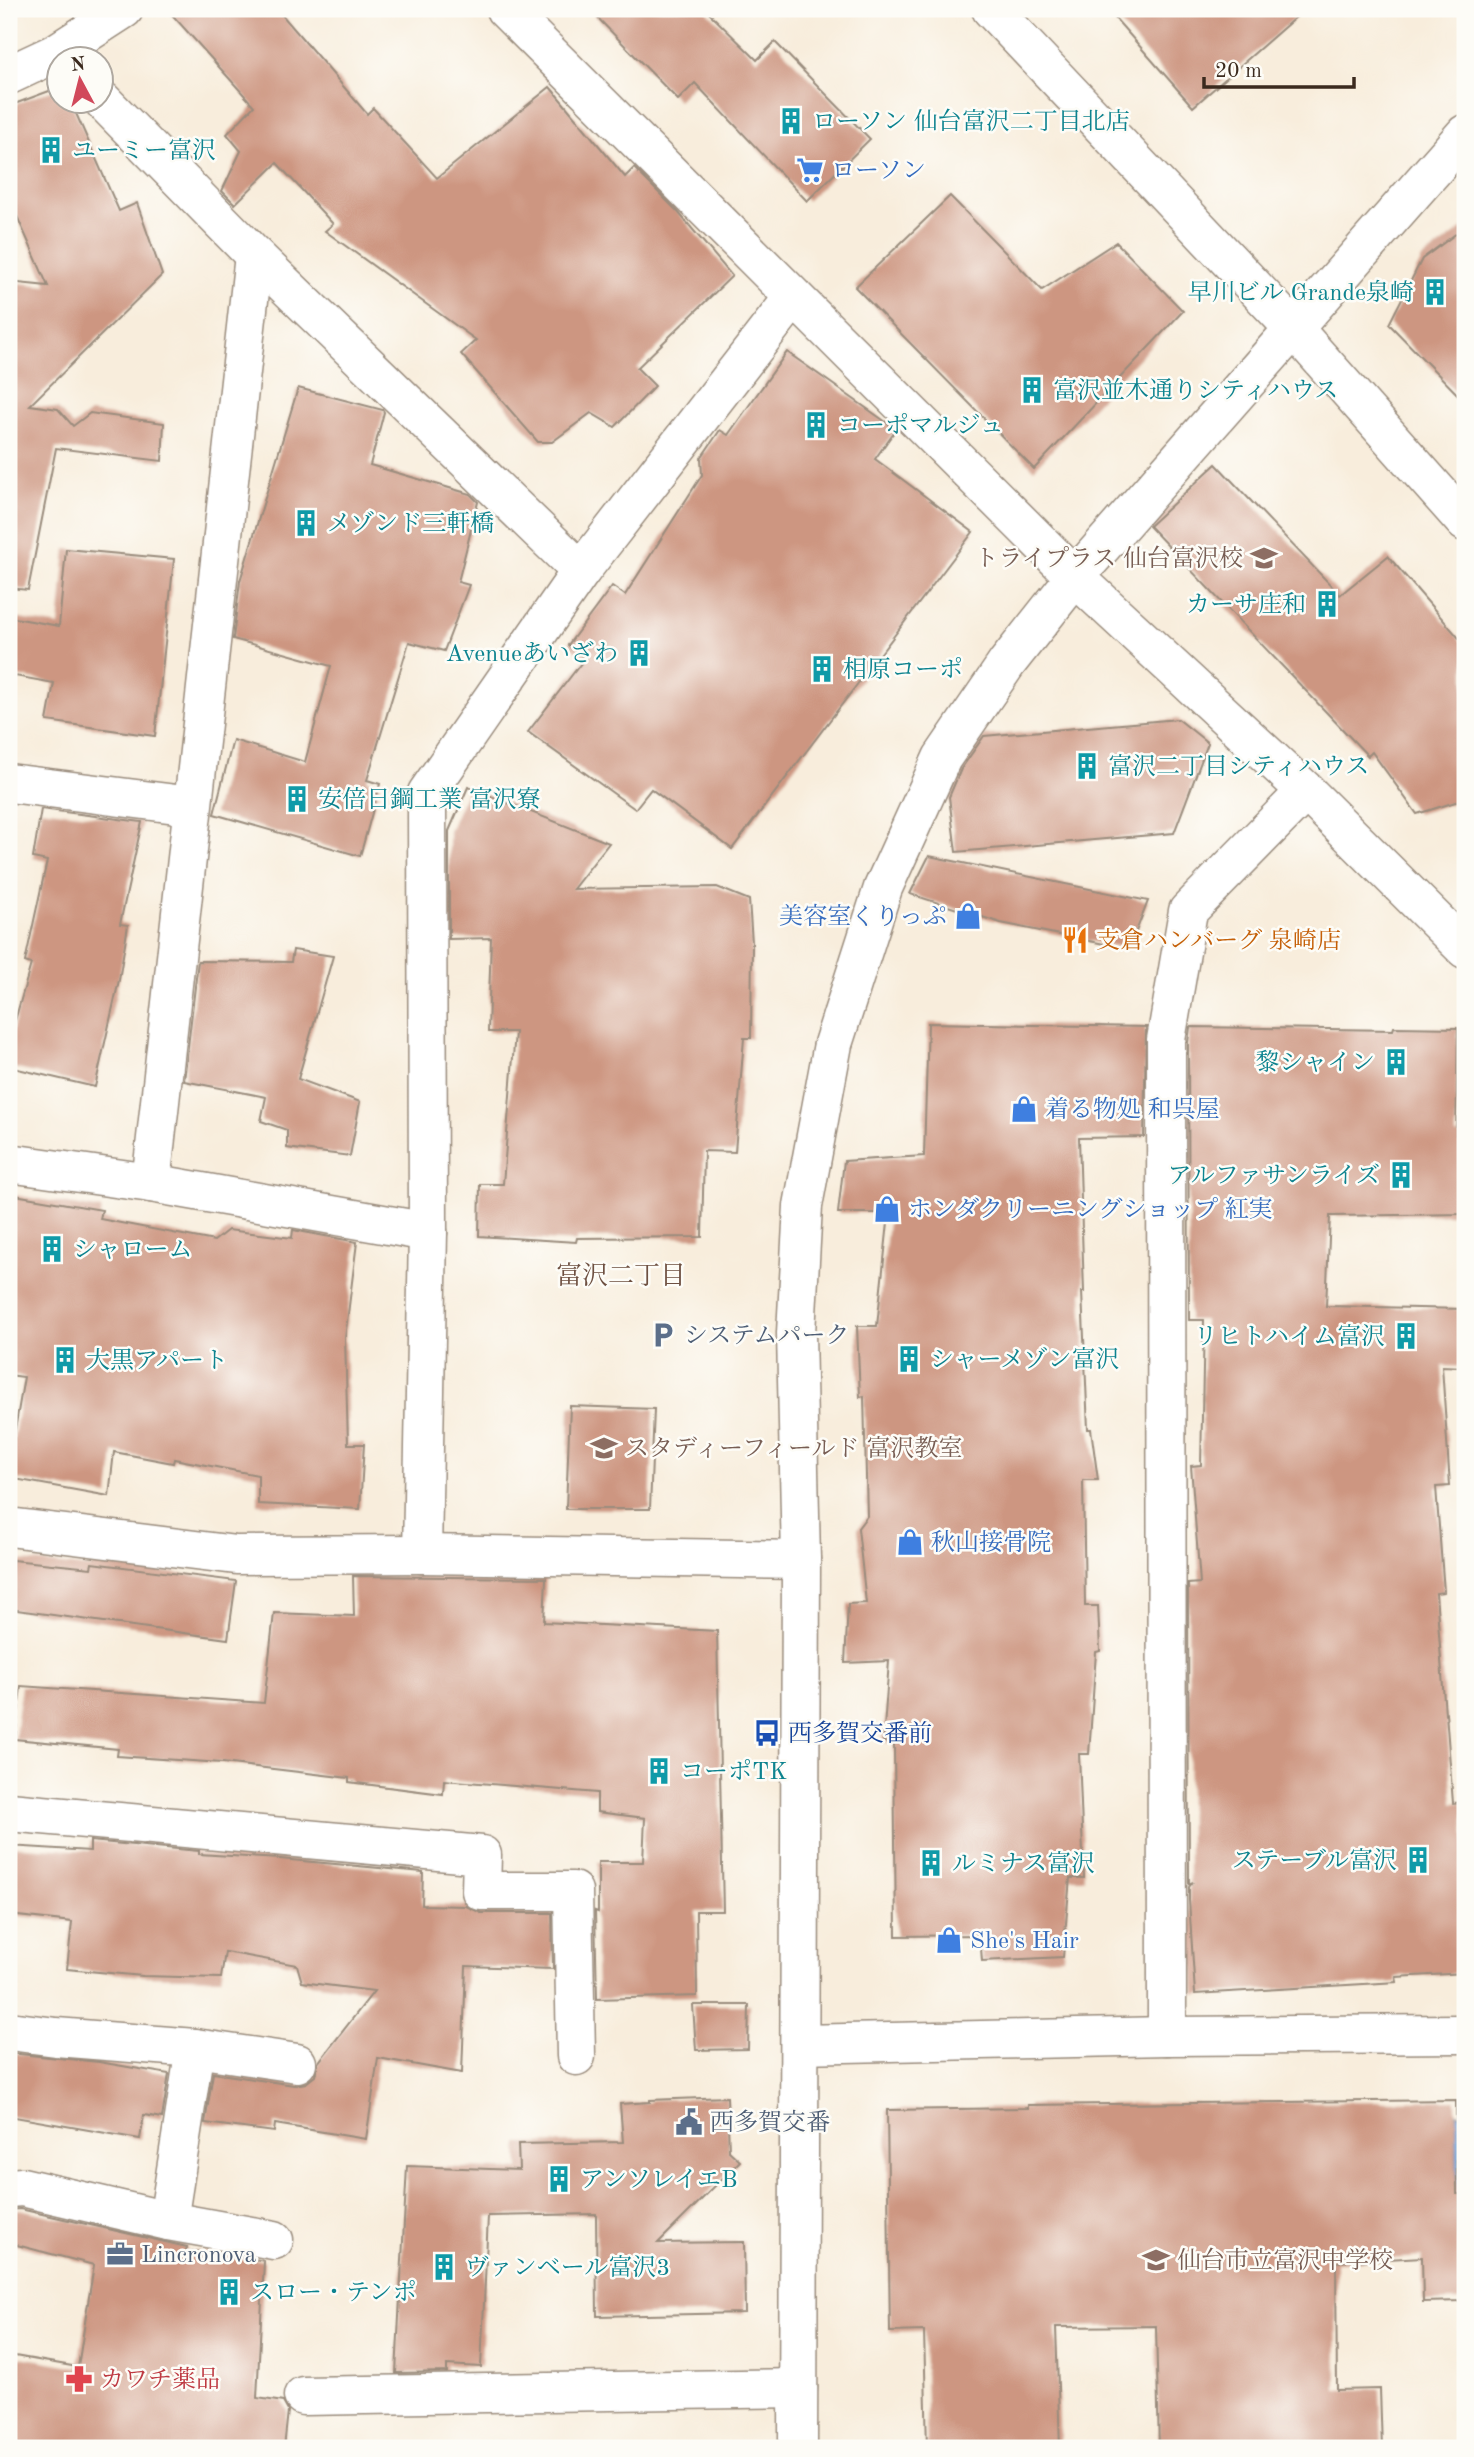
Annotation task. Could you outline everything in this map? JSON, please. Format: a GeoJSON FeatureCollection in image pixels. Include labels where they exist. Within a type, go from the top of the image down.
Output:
{"type":"FeatureCollection","features":[{"type":"Feature","properties":{"kind":"street"},"geometry":{"type":"LineString","coordinates":[[73,46],[124,9]]}},
{"type":"Feature","properties":{"kind":"street"},"geometry":{"type":"LineString","coordinates":[[505,9],[1075,577],[1306,791],[1465,949]]}},
{"type":"Feature","properties":{"kind":"street"},"geometry":{"type":"LineString","coordinates":[[991,9],[1294,329],[1465,522]]}},
{"type":"Feature","properties":{"kind":"street"},"geometry":{"type":"LineString","coordinates":[[9,75],[46,61]]}},
{"type":"Feature","properties":{"kind":"street"},"geometry":{"type":"LineString","coordinates":[[116,114],[254,255],[581,571]]}},
{"type":"Feature","properties":{"kind":"street"},"geometry":{"type":"LineString","coordinates":[[798,2448],[801,1560],[796,1334],[803,1206],[833,1044],[883,888],[942,758],[1007,663],[1075,577],[1465,134]]}},
{"type":"Feature","properties":{"kind":"street"},"geometry":{"type":"LineString","coordinates":[[151,1183],[254,255]]}},
{"type":"Feature","properties":{"kind":"street"},"geometry":{"type":"LineString","coordinates":[[422,1553],[428,1231],[426,793],[581,571],[793,298]]}},
{"type":"Feature","properties":{"kind":"street"},"geometry":{"type":"LineString","coordinates":[[9,783],[192,806]]}},
{"type":"Feature","properties":{"kind":"street"},"geometry":{"type":"LineString","coordinates":[[1167,2036],[1166,1040],[1188,911],[1306,791]]}},
{"type":"Feature","properties":{"kind":"street"},"geometry":{"type":"LineString","coordinates":[[9,1163],[151,1183],[428,1231]]}},
{"type":"Feature","properties":{"kind":"street"},"geometry":{"type":"LineString","coordinates":[[9,1527],[236,1555],[422,1553],[801,1560]]}},
{"type":"Feature","properties":{"kind":"street"},"geometry":{"type":"LineString","coordinates":[[9,1812],[482,1856],[481,1891],[573,1891],[576,2056]]}},
{"type":"Feature","properties":{"kind":"street"},"geometry":{"type":"LineString","coordinates":[[9,2031],[195,2048],[297,2063]]}},
{"type":"Feature","properties":{"kind":"street"},"geometry":{"type":"LineString","coordinates":[[800,2044],[1167,2036],[1465,2034]]}},
{"type":"Feature","properties":{"kind":"street"},"geometry":{"type":"LineString","coordinates":[[168,2221],[195,2048]]}},
{"type":"Feature","properties":{"kind":"street"},"geometry":{"type":"LineString","coordinates":[[9,2188],[22,2187],[168,2221],[274,2240]]}},
{"type":"Feature","properties":{"kind":"street"},"geometry":{"type":"LineString","coordinates":[[303,2396],[798,2388]]}},
{"type":"Feature","properties":{"kind":"water"},"geometry":{"type":"Polygon","coordinates":[[[1456,2114],[1465,2114],[1465,2194],[1457,2194],[1456,2114]]]}},
{"type":"Feature","properties":{"kind":"building"},"geometry":{"type":"Polygon","coordinates":[[[167,9],[277,9],[367,114],[373,108],[437,178],[550,87],[625,177],[634,168],[678,212],[732,276],[637,368],[655,386],[615,427],[591,413],[552,442],[538,442],[461,354],[476,340],[325,231],[333,224],[277,163],[235,204],[222,191],[241,151],[227,134],[254,106],[167,9]]]}},
{"type":"Feature","properties":{"kind":"building"},"geometry":{"type":"Polygon","coordinates":[[[589,9],[705,9],[757,60],[775,42],[870,139],[807,201],[695,83],[678,100],[589,9]]]}},
{"type":"Feature","properties":{"kind":"building"},"geometry":{"type":"Polygon","coordinates":[[[1107,9],[1305,9],[1193,107],[1107,9]]]}},
{"type":"Feature","properties":{"kind":"building"},"geometry":{"type":"Polygon","coordinates":[[[46,92],[46,116],[77,116],[119,211],[137,203],[162,275],[30,405],[58,409],[73,426],[90,413],[164,423],[162,461],[56,448],[28,590],[9,588],[9,282],[48,286],[9,198],[9,106],[46,92]]]}},
{"type":"Feature","properties":{"kind":"building","name":"富沢並木通りシティハウス"},"geometry":{"type":"Polygon","coordinates":[[[950,196],[1042,290],[1116,242],[1183,311],[1034,469],[855,287],[950,196]]]}},
{"type":"Feature","properties":{"kind":"building","name":"早川ビル Grande泉崎"},"geometry":{"type":"Polygon","coordinates":[[[1465,227],[1465,402],[1389,324],[1422,259],[1465,227]]]}},
{"type":"Feature","properties":{"kind":"building"},"geometry":{"type":"Polygon","coordinates":[[[787,352],[896,429],[875,459],[973,532],[732,849],[651,789],[635,809],[528,732],[585,658],[568,645],[612,586],[625,595],[702,475],[701,458],[720,430],[728,435],[787,352]]]}},
{"type":"Feature","properties":{"kind":"building"},"geometry":{"type":"Polygon","coordinates":[[[298,388],[383,410],[370,465],[470,494],[478,502],[458,582],[469,585],[444,651],[409,642],[367,780],[380,784],[360,856],[214,814],[233,740],[305,762],[331,666],[233,639],[240,581],[298,388]]]}},
{"type":"Feature","properties":{"kind":"building","name":"カーサ庄和"},"geometry":{"type":"Polygon","coordinates":[[[1216,464],[1340,595],[1388,556],[1465,645],[1465,799],[1417,814],[1372,752],[1368,756],[1149,526],[1216,464]]]}},
{"type":"Feature","properties":{"kind":"building"},"geometry":{"type":"Polygon","coordinates":[[[66,549],[174,559],[155,736],[47,721],[54,683],[9,675],[9,617],[59,626],[66,549]]]}},
{"type":"Feature","properties":{"kind":"building","name":"富沢二丁目シティハウス"},"geometry":{"type":"Polygon","coordinates":[[[1178,719],[1208,743],[1174,833],[956,852],[949,797],[961,769],[984,736],[1178,719]]]}},
{"type":"Feature","properties":{"kind":"building"},"geometry":{"type":"Polygon","coordinates":[[[468,787],[609,843],[573,889],[717,887],[749,900],[752,943],[751,1038],[744,1038],[735,1152],[704,1151],[702,1237],[577,1238],[576,1242],[479,1236],[480,1184],[503,1184],[515,1032],[488,1032],[491,938],[449,939],[449,831],[468,787]]]}},
{"type":"Feature","properties":{"kind":"building"},"geometry":{"type":"Polygon","coordinates":[[[41,809],[142,822],[120,924],[128,925],[119,980],[95,1087],[9,1067],[9,1042],[31,964],[25,962],[47,861],[33,858],[41,809]]]}},
{"type":"Feature","properties":{"kind":"building"},"geometry":{"type":"Polygon","coordinates":[[[929,856],[1148,901],[1129,949],[1001,923],[910,894],[929,856]]]}},
{"type":"Feature","properties":{"kind":"building"},"geometry":{"type":"Polygon","coordinates":[[[293,950],[333,956],[298,1079],[360,1102],[350,1156],[287,1148],[287,1130],[261,1121],[266,1097],[184,1081],[198,961],[291,962],[293,950]]]}},
{"type":"Feature","properties":{"kind":"building"},"geometry":{"type":"Polygon","coordinates":[[[928,1023],[1146,1027],[1144,1137],[1079,1138],[1088,1429],[1091,1429],[1098,1480],[1083,1480],[1085,1606],[1098,1606],[1100,1651],[1096,1652],[1089,1754],[1079,1754],[1084,1878],[1070,1878],[1063,1957],[982,1961],[980,1935],[896,1936],[894,1743],[883,1742],[889,1661],[845,1663],[848,1604],[866,1603],[858,1528],[867,1516],[864,1396],[860,1397],[857,1326],[877,1326],[889,1213],[838,1213],[844,1161],[924,1156],[928,1023]]]}},
{"type":"Feature","properties":{"kind":"building"},"geometry":{"type":"Polygon","coordinates":[[[1190,1027],[1393,1030],[1394,1027],[1458,1028],[1456,1135],[1465,1135],[1465,1214],[1330,1216],[1326,1306],[1465,1309],[1465,1367],[1442,1366],[1450,1486],[1436,1487],[1444,1592],[1436,1593],[1453,1803],[1463,1802],[1465,1973],[1396,1977],[1397,1982],[1195,1994],[1189,1900],[1189,1887],[1193,1882],[1189,1884],[1188,1584],[1200,1583],[1191,1466],[1201,1465],[1204,1320],[1189,1320],[1190,1027]]]}},
{"type":"Feature","properties":{"kind":"building"},"geometry":{"type":"Polygon","coordinates":[[[9,1194],[102,1210],[100,1219],[214,1241],[228,1230],[292,1238],[293,1230],[357,1242],[345,1338],[348,1444],[364,1444],[360,1509],[258,1504],[258,1475],[174,1459],[173,1463],[114,1452],[109,1496],[9,1478],[24,1377],[9,1375],[9,1194]]]}},
{"type":"Feature","properties":{"kind":"building"},"geometry":{"type":"Polygon","coordinates":[[[570,1406],[654,1409],[650,1509],[566,1509],[570,1406]]]}},
{"type":"Feature","properties":{"kind":"building"},"geometry":{"type":"Polygon","coordinates":[[[12,1560],[91,1568],[92,1563],[236,1581],[228,1639],[9,1609],[12,1560]]]}},
{"type":"Feature","properties":{"kind":"building"},"geometry":{"type":"Polygon","coordinates":[[[353,1576],[546,1578],[544,1622],[717,1631],[723,1911],[696,1911],[697,1996],[597,1999],[595,1911],[598,1912],[598,1862],[643,1862],[645,1818],[597,1812],[597,1793],[444,1780],[443,1794],[349,1782],[349,1778],[223,1763],[117,1756],[118,1749],[15,1739],[21,1686],[264,1703],[274,1613],[354,1616],[353,1576]]]}},
{"type":"Feature","properties":{"kind":"building"},"geometry":{"type":"Polygon","coordinates":[[[90,1841],[199,1851],[199,1854],[423,1872],[422,1905],[466,1906],[481,1913],[552,1913],[553,1969],[466,1966],[462,2073],[378,2058],[366,2139],[275,2124],[274,2132],[205,2123],[213,2073],[294,2085],[306,2083],[315,2076],[318,2063],[374,1991],[302,1982],[297,1965],[225,1952],[221,1978],[143,1976],[67,1969],[72,1922],[9,1915],[9,1846],[90,1851],[90,1841]]]}},
{"type":"Feature","properties":{"kind":"building"},"geometry":{"type":"Polygon","coordinates":[[[693,2005],[749,2005],[748,2049],[696,2050],[693,2005]]]}},
{"type":"Feature","properties":{"kind":"building"},"geometry":{"type":"Polygon","coordinates":[[[9,2053],[99,2062],[169,2074],[162,2118],[144,2115],[140,2139],[9,2116],[9,2053]]]}},
{"type":"Feature","properties":{"kind":"building"},"geometry":{"type":"Polygon","coordinates":[[[727,2097],[729,2151],[740,2161],[658,2243],[744,2242],[745,2313],[597,2316],[596,2214],[488,2216],[481,2367],[447,2365],[447,2372],[396,2373],[407,2166],[519,2170],[518,2144],[623,2142],[620,2104],[727,2097]]]}},
{"type":"Feature","properties":{"kind":"building","name":"仙台市立富沢中学校"},"geometry":{"type":"Polygon","coordinates":[[[1456,2100],[1462,2301],[1423,2302],[1422,2257],[1336,2262],[1337,2390],[1380,2389],[1382,2448],[1159,2448],[1156,2326],[1056,2327],[1060,2448],[927,2448],[924,2331],[890,2332],[887,2110],[1028,2108],[1028,2105],[1456,2100]]]}},
{"type":"Feature","properties":{"kind":"building"},"geometry":{"type":"Polygon","coordinates":[[[20,2209],[187,2247],[186,2251],[225,2253],[264,2261],[257,2398],[283,2402],[288,2411],[284,2448],[9,2448],[9,2355],[78,2367],[94,2265],[9,2243],[9,2210],[20,2209]]]}},
{"type":"Feature","properties":{"kind":"place","name":"ローソン 仙台富沢二丁目北店"},"geometry":{"type":"Point","coordinates":[791,121]}},
{"type":"Feature","properties":{"kind":"place","name":"ユーミー富沢"},"geometry":{"type":"Point","coordinates":[51,150]}},
{"type":"Feature","properties":{"kind":"place","name":"ローソン"},"geometry":{"type":"Point","coordinates":[810,170]}},
{"type":"Feature","properties":{"kind":"place","name":"早川ビル Grande泉崎"},"geometry":{"type":"Point","coordinates":[1435,292]}},
{"type":"Feature","properties":{"kind":"place","name":"富沢並木通りシティハウス"},"geometry":{"type":"Point","coordinates":[1032,390]}},
{"type":"Feature","properties":{"kind":"place","name":"コーポマルジュ"},"geometry":{"type":"Point","coordinates":[816,425]}},
{"type":"Feature","properties":{"kind":"place","name":"メゾンド三軒橋"},"geometry":{"type":"Point","coordinates":[306,523]}},
{"type":"Feature","properties":{"kind":"place","name":"トライプラス 仙台富沢校"},"geometry":{"type":"Point","coordinates":[1264,558]}},
{"type":"Feature","properties":{"kind":"place","name":"カーサ庄和"},"geometry":{"type":"Point","coordinates":[1327,604]}},
{"type":"Feature","properties":{"kind":"place","name":"Avenueあいざわ"},"geometry":{"type":"Point","coordinates":[639,653]}},
{"type":"Feature","properties":{"kind":"place","name":"相原コーポ"},"geometry":{"type":"Point","coordinates":[822,669]}},
{"type":"Feature","properties":{"kind":"place","name":"富沢二丁目シティハウス"},"geometry":{"type":"Point","coordinates":[1087,766]}},
{"type":"Feature","properties":{"kind":"place","name":"安倍日鋼工業 富沢寮"},"geometry":{"type":"Point","coordinates":[297,799]}},
{"type":"Feature","properties":{"kind":"place","name":"美容室くりっぷ"},"geometry":{"type":"Point","coordinates":[968,916]}},
{"type":"Feature","properties":{"kind":"place","name":"支倉ハンバーグ 泉崎店"},"geometry":{"type":"Point","coordinates":[1075,940]}},
{"type":"Feature","properties":{"kind":"place","name":"黎シャイン"},"geometry":{"type":"Point","coordinates":[1396,1062]}},
{"type":"Feature","properties":{"kind":"place","name":"着る物処 和呉屋"},"geometry":{"type":"Point","coordinates":[1024,1109]}},
{"type":"Feature","properties":{"kind":"place","name":"アルファサンライズ"},"geometry":{"type":"Point","coordinates":[1401,1175]}},
{"type":"Feature","properties":{"kind":"place","name":"ホンダクリーニングショップ 紅実"},"geometry":{"type":"Point","coordinates":[887,1209]}},
{"type":"Feature","properties":{"kind":"place","name":"シャローム"},"geometry":{"type":"Point","coordinates":[52,1249]}},
{"type":"Feature","properties":{"kind":"place","name":"システムパーク"},"geometry":{"type":"Point","coordinates":[663,1335]}},
{"type":"Feature","properties":{"kind":"place","name":"リヒトハイム富沢"},"geometry":{"type":"Point","coordinates":[1406,1336]}},
{"type":"Feature","properties":{"kind":"place","name":"シャーメゾン富沢"},"geometry":{"type":"Point","coordinates":[909,1359]}},
{"type":"Feature","properties":{"kind":"place","name":"大黒アパート"},"geometry":{"type":"Point","coordinates":[65,1360]}},
{"type":"Feature","properties":{"kind":"place","name":"スタディーフィールド 富沢教室"},"geometry":{"type":"Point","coordinates":[604,1448]}},
{"type":"Feature","properties":{"kind":"place","name":"秋山接骨院"},"geometry":{"type":"Point","coordinates":[910,1542]}},
{"type":"Feature","properties":{"kind":"place","name":"西多賀交番前"},"geometry":{"type":"Point","coordinates":[767,1733]}},
{"type":"Feature","properties":{"kind":"place","name":"コーポTK"},"geometry":{"type":"Point","coordinates":[659,1771]}},
{"type":"Feature","properties":{"kind":"place","name":"ステーブル富沢"},"geometry":{"type":"Point","coordinates":[1418,1860]}},
{"type":"Feature","properties":{"kind":"place","name":"ルミナス富沢"},"geometry":{"type":"Point","coordinates":[931,1863]}},
{"type":"Feature","properties":{"kind":"place","name":"She's Hair"},"geometry":{"type":"Point","coordinates":[949,1940]}},
{"type":"Feature","properties":{"kind":"place","name":"西多賀交番"},"geometry":{"type":"Point","coordinates":[689,2122]}},
{"type":"Feature","properties":{"kind":"place","name":"アンソレイエB"},"geometry":{"type":"Point","coordinates":[559,2179]}},
{"type":"Feature","properties":{"kind":"place","name":"Lincronova"},"geometry":{"type":"Point","coordinates":[120,2254]}},
{"type":"Feature","properties":{"kind":"place","name":"仙台市立富沢中学校"},"geometry":{"type":"Point","coordinates":[1156,2260]}},
{"type":"Feature","properties":{"kind":"place","name":"ヴァンベール富沢3"},"geometry":{"type":"Point","coordinates":[444,2267]}},
{"type":"Feature","properties":{"kind":"place","name":"スロー・テンポ"},"geometry":{"type":"Point","coordinates":[229,2292]}},
{"type":"Feature","properties":{"kind":"place","name":"カワチ薬品"},"geometry":{"type":"Point","coordinates":[79,2379]}},
{"type":"Feature","properties":{"kind":"district","name":"富沢二丁目"},"geometry":{"type":"Point","coordinates":[621,1275]}}]}
